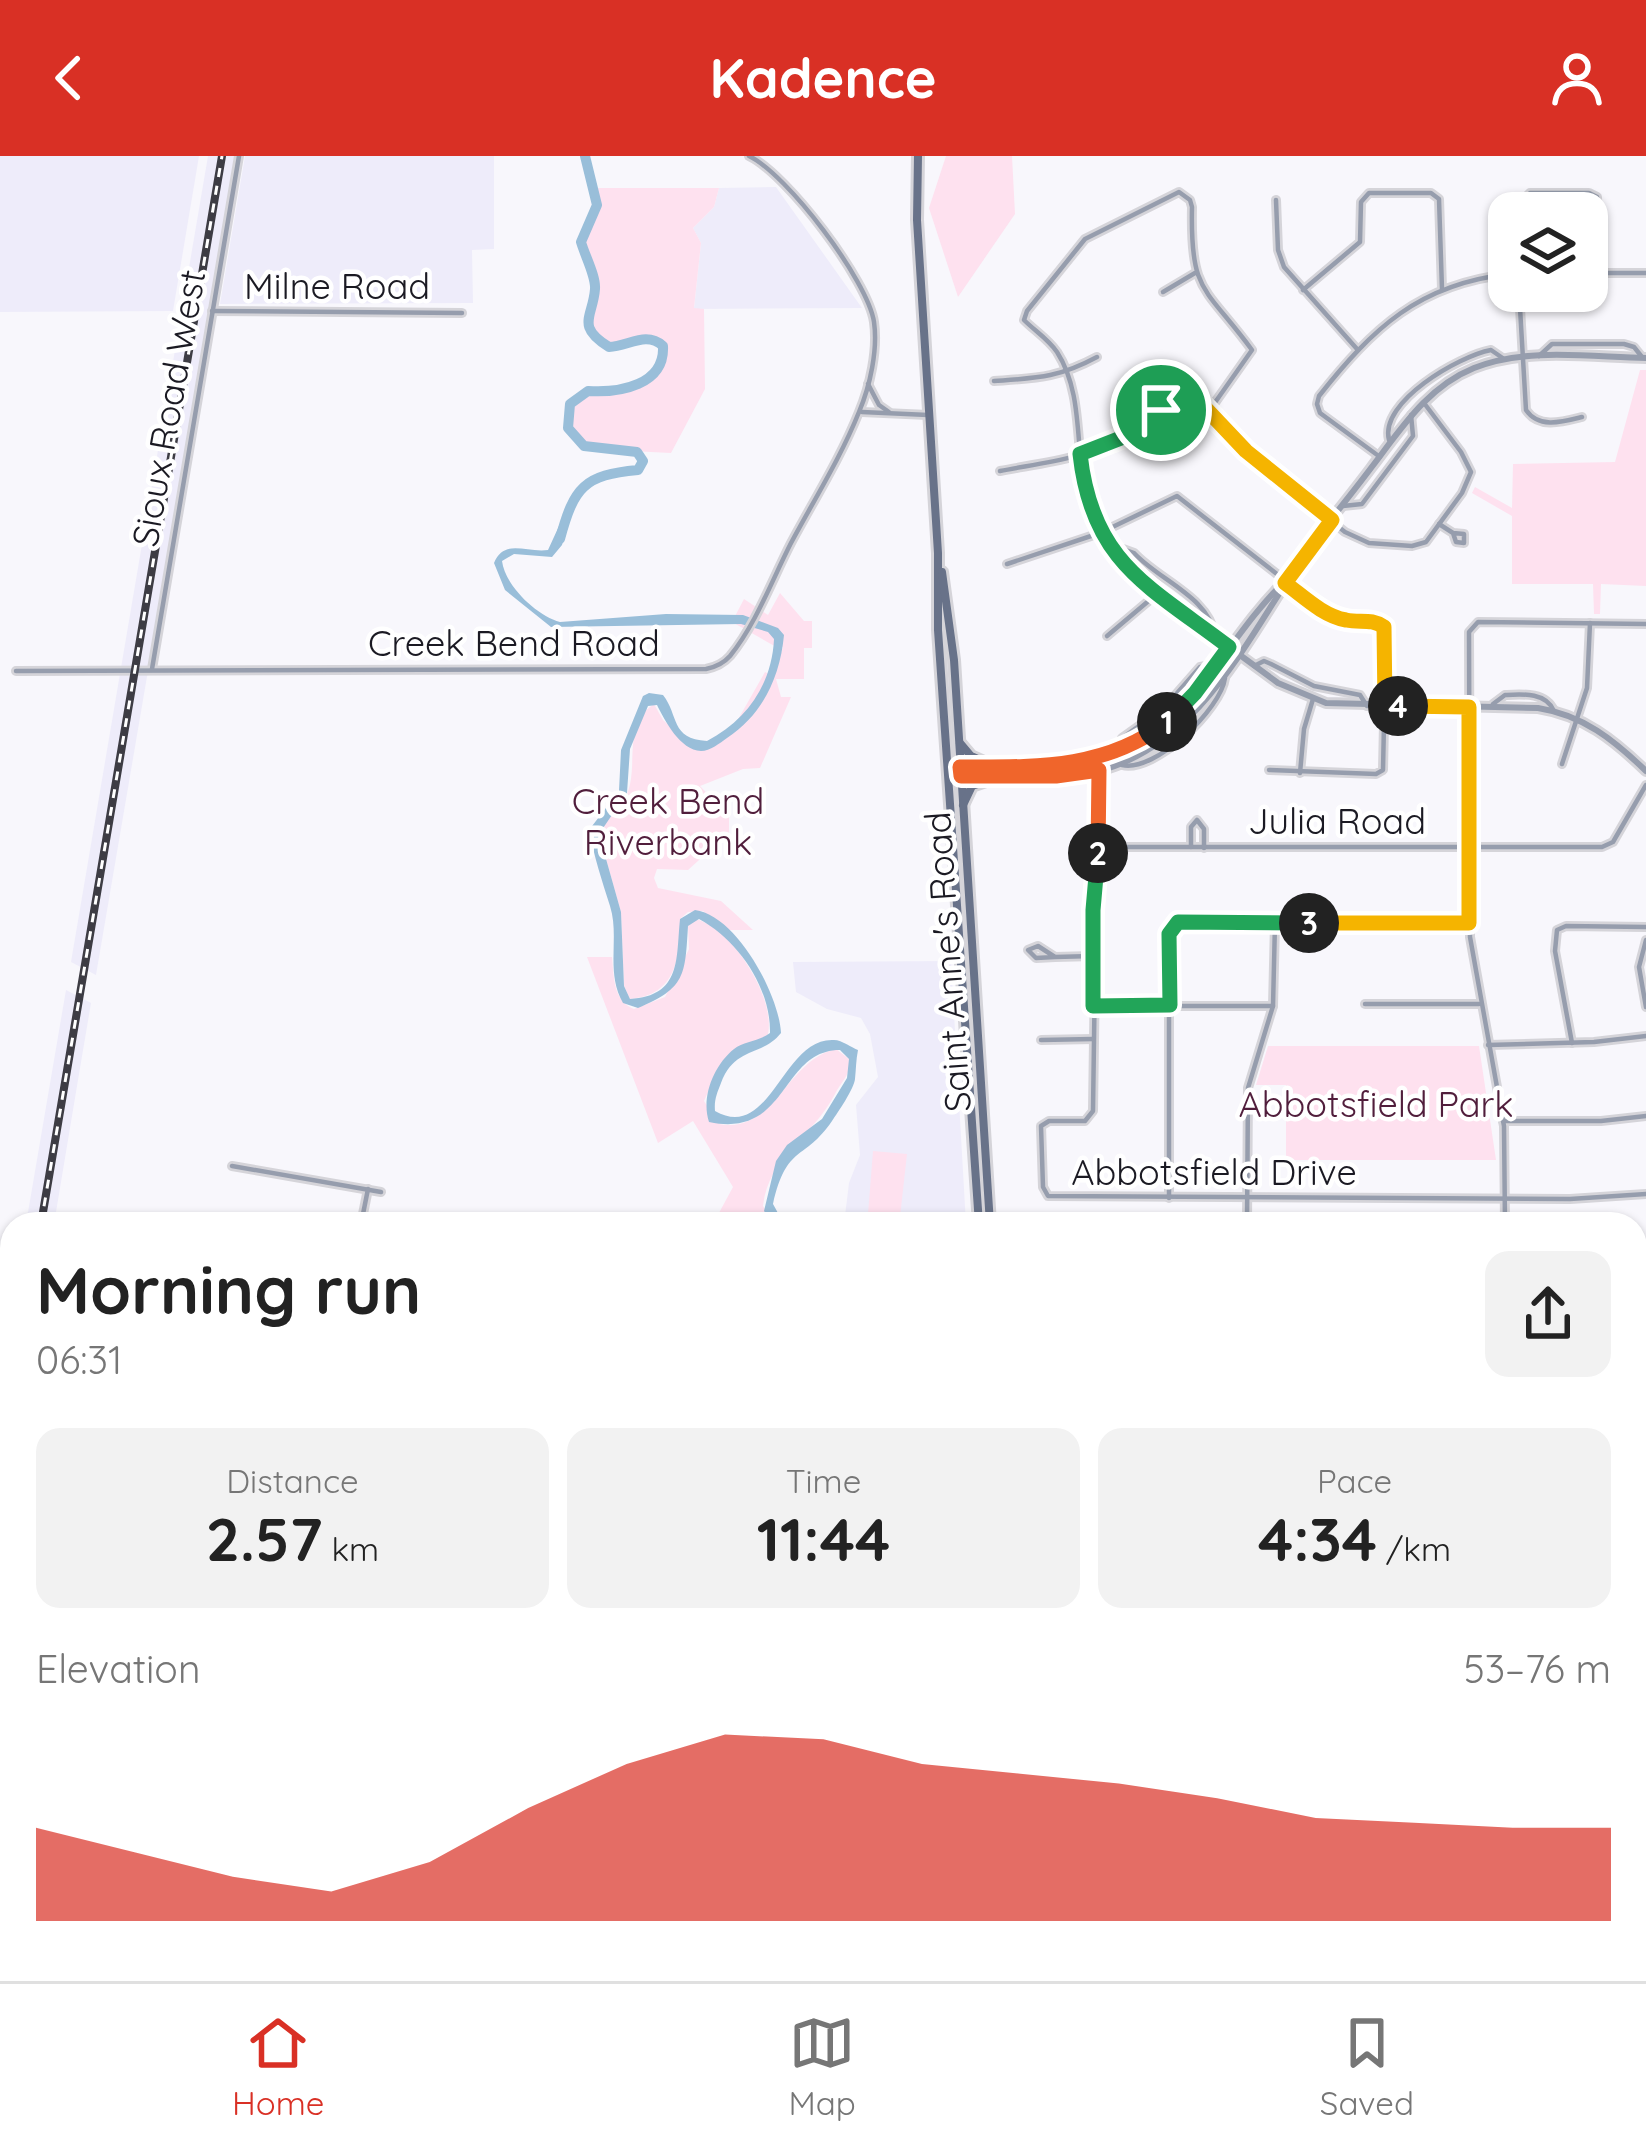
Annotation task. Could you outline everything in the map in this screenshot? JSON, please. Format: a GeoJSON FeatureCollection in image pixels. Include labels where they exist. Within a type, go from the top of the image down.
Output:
{"type":"FeatureCollection","features":[{"type":"Feature","properties":{"kind":"main road","name":"Saint Anne's Road"},"geometry":{"type":"LineString","coordinates":[[918,156],[917,220],[938,553],[938,630],[955,772],[978,1212]]}},
{"type":"Feature","properties":{"kind":"main road","name":"Saint Anne's Road"},"geometry":{"type":"LineString","coordinates":[[938,553],[952,636],[958,740],[955,772],[963,806],[989,1212]]}},
{"type":"Feature","properties":{"kind":"main road"},"geometry":{"type":"LineString","coordinates":[[958,740],[971,756],[992,766]]}},
{"type":"Feature","properties":{"kind":"main road"},"geometry":{"type":"LineString","coordinates":[[963,806],[972,786],[998,777]]}},
{"type":"Feature","properties":{"kind":"street","name":"Sioux Road West"},"geometry":{"type":"LineString","coordinates":[[152,670],[239,156]]}},
{"type":"Feature","properties":{"kind":"street","name":"Creek Bend Road"},"geometry":{"type":"LineString","coordinates":[[16,671],[706,669],[724,662],[756,611],[860,411],[874,326],[869,302],[797,197],[781,178],[749,156]]}},
{"type":"Feature","properties":{"kind":"street"},"geometry":{"type":"LineString","coordinates":[[1209,411],[1252,350],[1217,309],[1195,273],[1192,206],[1179,193],[1084,238],[1024,315],[1026,323],[1056,351],[1067,373],[1086,499],[1114,553],[1239,655],[1313,700],[1554,711],[1609,736],[1646,771]]}},
{"type":"Feature","properties":{"kind":"street"},"geometry":{"type":"LineString","coordinates":[[1303,290],[1360,242],[1361,202],[1369,193],[1431,193],[1439,199],[1442,289]]}},
{"type":"Feature","properties":{"kind":"street"},"geometry":{"type":"LineString","coordinates":[[1276,200],[1280,258],[1357,349]]}},
{"type":"Feature","properties":{"kind":"street"},"geometry":{"type":"LineString","coordinates":[[1162,292],[1195,273]]}},
{"type":"Feature","properties":{"kind":"street"},"geometry":{"type":"LineString","coordinates":[[1608,273],[1646,273]]}},
{"type":"Feature","properties":{"kind":"street"},"geometry":{"type":"LineString","coordinates":[[1380,457],[1320,413],[1316,404],[1357,349],[1395,314],[1442,289],[1488,279]]}},
{"type":"Feature","properties":{"kind":"street","name":"Milne Road"},"geometry":{"type":"LineString","coordinates":[[212,311],[462,313]]}},
{"type":"Feature","properties":{"kind":"street"},"geometry":{"type":"LineString","coordinates":[[1520,312],[1522,397],[1532,418],[1544,423],[1582,417]]}},
{"type":"Feature","properties":{"kind":"street"},"geometry":{"type":"LineString","coordinates":[[1390,442],[1387,430],[1392,417],[1430,379],[1476,353],[1491,350],[1504,359]]}},
{"type":"Feature","properties":{"kind":"street"},"geometry":{"type":"LineString","coordinates":[[994,381],[1030,381],[1067,373],[1097,357]]}},
{"type":"Feature","properties":{"kind":"street"},"geometry":{"type":"LineString","coordinates":[[955,772],[1056,776],[1099,770],[1148,750],[1185,722],[1226,672],[1285,583],[1424,402],[1462,374],[1504,359],[1644,358]]}},
{"type":"Feature","properties":{"kind":"street"},"geometry":{"type":"LineString","coordinates":[[868,384],[879,405],[895,416]]}},
{"type":"Feature","properties":{"kind":"street"},"geometry":{"type":"LineString","coordinates":[[1000,471],[1080,454],[1132,431],[1184,391],[1196,396],[1246,451],[1332,520],[1362,540],[1412,546],[1426,542],[1462,494],[1471,468],[1424,402]]}},
{"type":"Feature","properties":{"kind":"street"},"geometry":{"type":"LineString","coordinates":[[860,411],[928,415]]}},
{"type":"Feature","properties":{"kind":"street"},"geometry":{"type":"LineString","coordinates":[[1343,506],[1361,504],[1372,493],[1413,436],[1411,416]]}},
{"type":"Feature","properties":{"kind":"street"},"geometry":{"type":"LineString","coordinates":[[1007,564],[1100,533],[1178,496],[1333,616],[1377,621],[1384,627],[1385,766],[1380,772],[1268,770]]}},
{"type":"Feature","properties":{"kind":"street"},"geometry":{"type":"LineString","coordinates":[[1439,524],[1453,533]]}},
{"type":"Feature","properties":{"kind":"street"},"geometry":{"type":"LineString","coordinates":[[1114,553],[1134,553],[1203,608],[1213,621],[1215,636]]}},
{"type":"Feature","properties":{"kind":"street"},"geometry":{"type":"LineString","coordinates":[[955,772],[1098,758],[1142,740],[1175,716],[1285,583]]}},
{"type":"Feature","properties":{"kind":"street"},"geometry":{"type":"LineString","coordinates":[[1108,636],[1158,592]]}},
{"type":"Feature","properties":{"kind":"street"},"geometry":{"type":"LineString","coordinates":[[1562,764],[1589,678],[1590,622]]}},
{"type":"Feature","properties":{"kind":"street"},"geometry":{"type":"LineString","coordinates":[[1505,1212],[1504,1121],[1469,923],[1469,636],[1473,625],[1646,624]]}},
{"type":"Feature","properties":{"kind":"street"},"geometry":{"type":"LineString","coordinates":[[1254,666],[1264,662],[1314,686],[1360,695],[1367,706]]}},
{"type":"Feature","properties":{"kind":"street"},"geometry":{"type":"LineString","coordinates":[[1116,753],[1122,738],[1172,701],[1199,667],[1217,664]]}},
{"type":"Feature","properties":{"kind":"street"},"geometry":{"type":"LineString","coordinates":[[1300,773],[1304,729],[1313,700]]}},
{"type":"Feature","properties":{"kind":"street","name":"Abbotsfield Drive"},"geometry":{"type":"LineString","coordinates":[[1098,758],[1090,1118],[1046,1122],[1040,1129],[1043,1191],[1054,1197],[1169,1198],[1646,1194]]}},
{"type":"Feature","properties":{"kind":"street","name":"Julia Road"},"geometry":{"type":"LineString","coordinates":[[1099,847],[1607,846],[1646,785]]}},
{"type":"Feature","properties":{"kind":"street","name":"Julia Road"},"geometry":{"type":"LineString","coordinates":[[1191,848],[1191,827],[1197,820],[1204,829],[1204,848]]}},
{"type":"Feature","properties":{"kind":"street"},"geometry":{"type":"LineString","coordinates":[[1247,1212],[1248,1083],[1273,1006],[1275,922]]}},
{"type":"Feature","properties":{"kind":"street"},"geometry":{"type":"LineString","coordinates":[[1169,1198],[1169,938],[1175,923],[1469,923]]}},
{"type":"Feature","properties":{"kind":"street"},"geometry":{"type":"LineString","coordinates":[[1572,1042],[1556,956],[1557,930],[1566,926],[1646,927]]}},
{"type":"Feature","properties":{"kind":"street"},"geometry":{"type":"LineString","coordinates":[[1646,940],[1639,972],[1646,1007]]}},
{"type":"Feature","properties":{"kind":"street"},"geometry":{"type":"LineString","coordinates":[[1055,957],[1093,956]]}},
{"type":"Feature","properties":{"kind":"street"},"geometry":{"type":"LineString","coordinates":[[1365,1004],[1480,1004]]}},
{"type":"Feature","properties":{"kind":"street"},"geometry":{"type":"LineString","coordinates":[[1093,1006],[1273,1006]]}},
{"type":"Feature","properties":{"kind":"street"},"geometry":{"type":"LineString","coordinates":[[1489,1045],[1646,1036]]}},
{"type":"Feature","properties":{"kind":"street"},"geometry":{"type":"LineString","coordinates":[[1040,1040],[1093,1040]]}},
{"type":"Feature","properties":{"kind":"street"},"geometry":{"type":"LineString","coordinates":[[1504,1121],[1646,1116]]}},
{"type":"Feature","properties":{"kind":"street"},"geometry":{"type":"LineString","coordinates":[[232,1166],[381,1192]]}},
{"type":"Feature","properties":{"kind":"street"},"geometry":{"type":"LineString","coordinates":[[363,1212],[368,1190]]}},
{"type":"Feature","properties":{"kind":"shaded area"},"geometry":{"type":"Polygon","coordinates":[[[0,156],[199,156],[173,311],[0,312],[0,156]]]}},
{"type":"Feature","properties":{"kind":"shaded area"},"geometry":{"type":"Polygon","coordinates":[[[208,156],[236,156],[96,975],[71,962],[208,156]]]}},
{"type":"Feature","properties":{"kind":"shaded area"},"geometry":{"type":"Polygon","coordinates":[[[245,156],[494,156],[494,249],[472,250],[473,303],[220,304],[245,156]]]}},
{"type":"Feature","properties":{"kind":"shaded area"},"geometry":{"type":"Polygon","coordinates":[[[776,187],[862,308],[694,309],[701,243],[693,228],[714,207],[719,188],[776,187]]]}},
{"type":"Feature","properties":{"kind":"shaded area"},"geometry":{"type":"Polygon","coordinates":[[[951,961],[965,1212],[845,1212],[849,1183],[860,1155],[856,1105],[878,1077],[870,1034],[861,1018],[827,1009],[796,992],[793,962],[951,961]]]}},
{"type":"Feature","properties":{"kind":"shaded area"},"geometry":{"type":"Polygon","coordinates":[[[66,990],[91,1003],[56,1212],[28,1212],[66,990]]]}},
{"type":"Feature","properties":{"kind":"green space"},"geometry":{"type":"Polygon","coordinates":[[[946,156],[1012,156],[1015,214],[958,297],[929,208],[946,156]]]}},
{"type":"Feature","properties":{"kind":"green space"},"geometry":{"type":"Polygon","coordinates":[[[595,188],[719,188],[714,207],[693,228],[701,243],[694,308],[704,309],[705,389],[671,453],[590,449],[574,434],[566,411],[577,396],[640,382],[658,367],[664,354],[659,340],[611,347],[588,324],[594,290],[582,241],[601,207],[595,188]]]}},
{"type":"Feature","properties":{"kind":"green space"},"geometry":{"type":"Polygon","coordinates":[[[1640,370],[1646,370],[1646,586],[1601,584],[1600,614],[1594,614],[1593,584],[1512,584],[1512,516],[1472,493],[1475,487],[1512,508],[1513,464],[1615,462],[1640,370]]]}},
{"type":"Feature","properties":{"kind":"green space","name":"Creek Bend Riverbank"},"geometry":{"type":"Polygon","coordinates":[[[780,593],[804,621],[812,621],[812,648],[804,648],[804,679],[776,679],[781,697],[791,697],[760,768],[743,769],[700,786],[723,810],[729,810],[729,833],[688,870],[657,869],[654,878],[658,888],[721,901],[753,930],[724,930],[703,911],[688,912],[680,919],[673,972],[658,990],[630,999],[624,986],[621,912],[599,834],[627,794],[638,723],[654,704],[663,720],[695,749],[728,737],[765,672],[773,676],[783,647],[732,622],[744,599],[768,615],[780,593]]]}},
{"type":"Feature","properties":{"kind":"green space"},"geometry":{"type":"Polygon","coordinates":[[[695,919],[709,925],[737,950],[759,986],[769,1023],[767,1038],[733,1053],[715,1077],[704,1101],[719,1124],[754,1118],[819,1056],[836,1049],[849,1059],[847,1074],[826,1109],[774,1173],[763,1206],[767,1212],[719,1212],[733,1187],[693,1121],[658,1143],[587,957],[612,957],[618,994],[634,1009],[665,997],[689,949],[688,926],[695,919]]]}},
{"type":"Feature","properties":{"kind":"green space","name":"Abbotsfield Park"},"geometry":{"type":"Polygon","coordinates":[[[1268,1046],[1479,1046],[1496,1160],[1286,1160],[1286,1085],[1256,1085],[1268,1046]]]}},
{"type":"Feature","properties":{"kind":"green space"},"geometry":{"type":"Polygon","coordinates":[[[873,1151],[907,1154],[901,1212],[868,1212],[873,1151]]]}},
{"type":"Feature","properties":{"kind":"water"},"geometry":{"type":"Polygon","coordinates":[[[559,526],[567,526],[562,545],[552,557],[514,554],[502,561],[516,590],[551,619],[743,615],[778,628],[784,635],[778,666],[759,707],[739,729],[711,748],[701,751],[686,746],[657,705],[648,706],[630,749],[627,793],[599,834],[621,912],[624,986],[630,999],[659,991],[668,983],[676,961],[680,919],[695,910],[725,926],[764,978],[781,1033],[727,1071],[715,1111],[734,1117],[750,1113],[801,1054],[816,1044],[837,1040],[858,1050],[854,1083],[845,1100],[822,1134],[784,1171],[773,1204],[777,1212],[764,1211],[776,1161],[787,1145],[822,1119],[847,1078],[849,1059],[840,1050],[820,1054],[755,1118],[735,1124],[709,1122],[708,1093],[720,1064],[738,1046],[770,1033],[765,999],[739,952],[699,919],[688,926],[684,968],[674,986],[638,1008],[623,1003],[615,979],[613,918],[589,830],[619,791],[621,750],[643,696],[663,695],[681,731],[707,741],[734,723],[755,699],[768,671],[774,639],[768,632],[741,624],[551,627],[505,590],[494,563],[510,549],[548,550],[559,526]]]}},
{"type":"Feature","properties":{"kind":"waterway"},"geometry":{"type":"LineString","coordinates":[[560,539],[570,507],[584,487],[605,476],[638,470],[643,461],[637,452],[584,446],[568,428],[570,404],[588,391],[626,388],[649,378],[662,359],[663,346],[644,339],[609,347],[589,327],[595,284],[581,242],[597,205],[585,156]]}},
{"type":"Feature","properties":{"kind":"railway"},"geometry":{"type":"LineString","coordinates":[[43,1212],[222,156]]}},
{"type":"Feature","properties":{"kind":"route"},"geometry":{"type":"LineString","coordinates":[[1180,393],[1192,394],[1256,461],[1332,520],[1285,583],[1333,616],[1377,621],[1384,627],[1385,706],[1469,707],[1469,923],[1178,922],[1169,934],[1170,1005],[1093,1006],[1099,770],[1056,776],[961,776],[960,767],[1056,765],[1116,753],[1175,716],[1229,647],[1124,564],[1102,537],[1086,499],[1080,454],[1121,438],[1161,410],[1180,393]]}}]}
